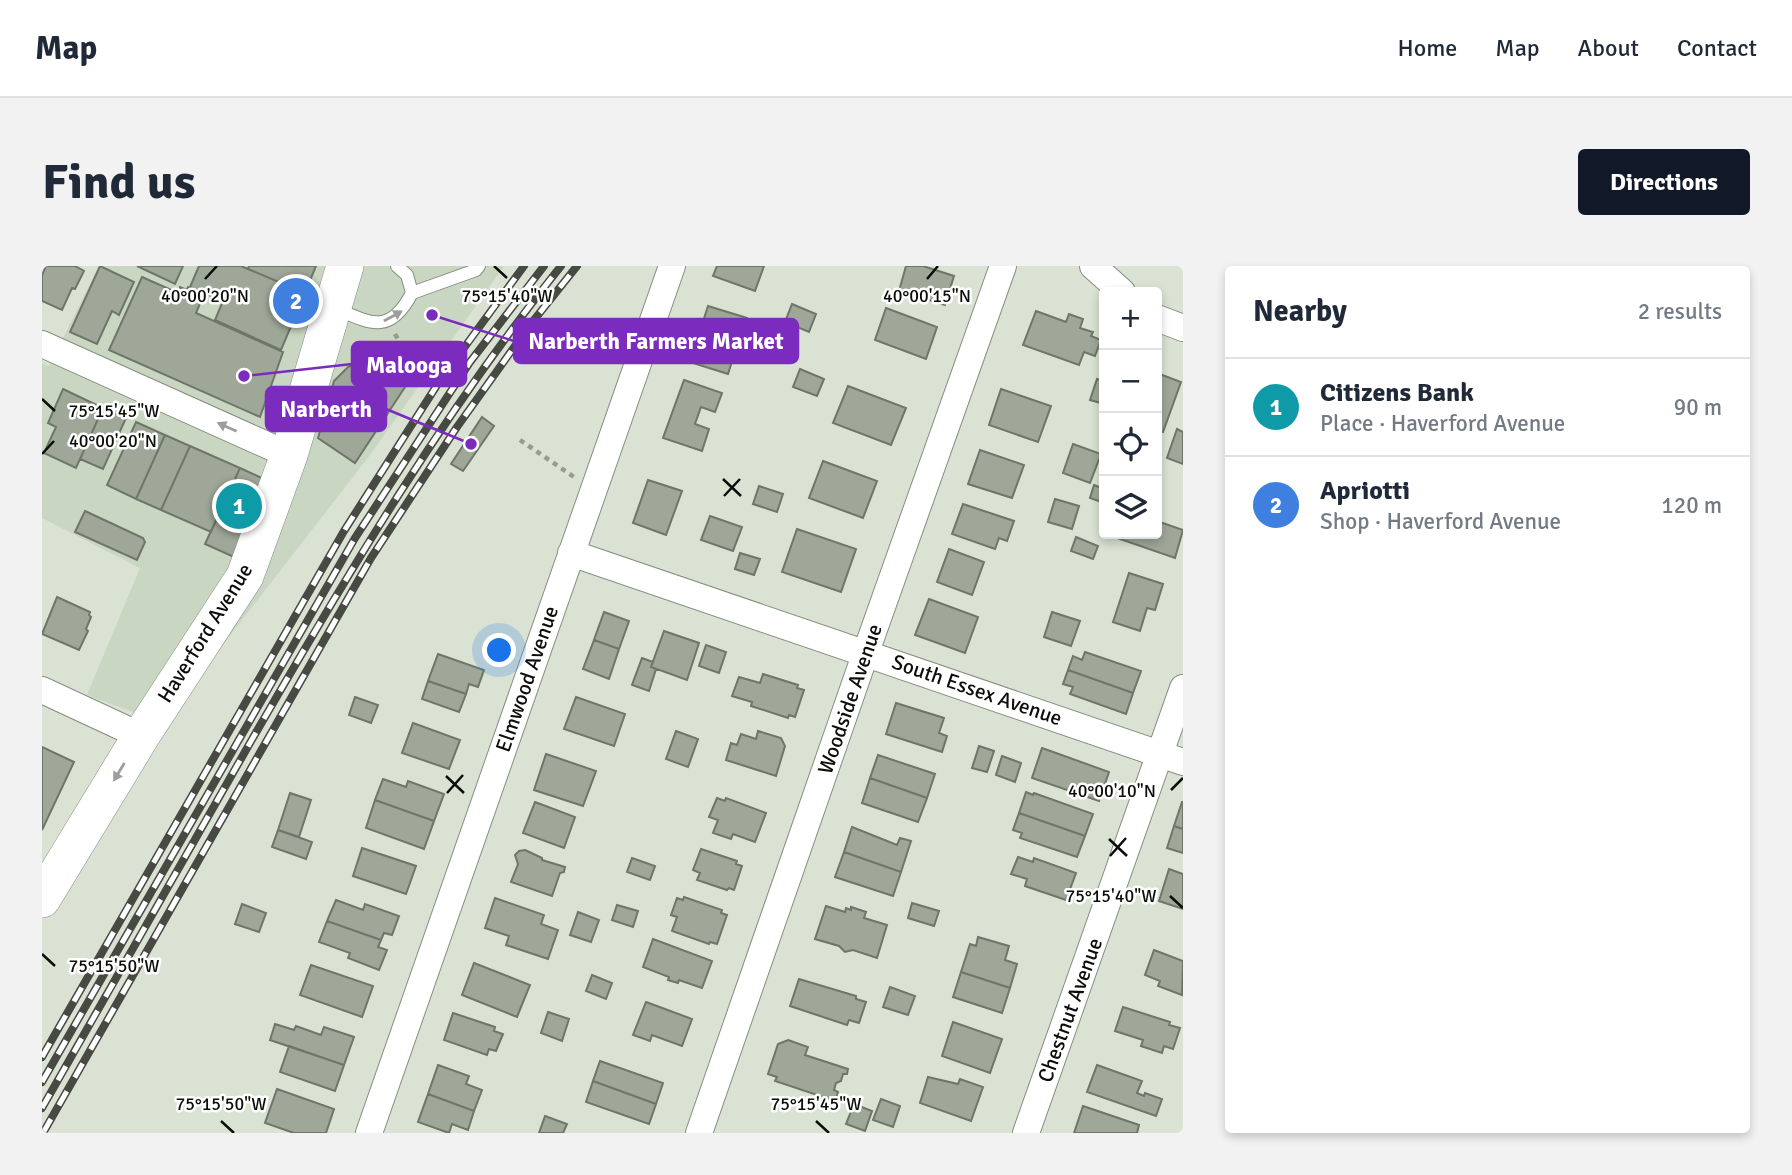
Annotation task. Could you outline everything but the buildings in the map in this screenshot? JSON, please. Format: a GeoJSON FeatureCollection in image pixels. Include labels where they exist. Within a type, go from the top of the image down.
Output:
{"type":"FeatureCollection","features":[{"type":"Feature","properties":{"kind":"street","name":"Haverford Avenue"},"geometry":{"type":"LineString","coordinates":[[42,898],[141,736],[245,576],[289,455],[345,266]]}},
{"type":"Feature","properties":{"kind":"street","name":"Elmwood Avenue"},"geometry":{"type":"LineString","coordinates":[[369,1133],[672,266]]}},
{"type":"Feature","properties":{"kind":"street","name":"Woodside Avenue"},"geometry":{"type":"LineString","coordinates":[[699,1133],[1003,266]]}},
{"type":"Feature","properties":{"kind":"street"},"geometry":{"type":"LineString","coordinates":[[1093,266],[1116,287]]}},
{"type":"Feature","properties":{"kind":"street"},"geometry":{"type":"LineString","coordinates":[[1162,320],[1183,328]]}},
{"type":"Feature","properties":{"kind":"street"},"geometry":{"type":"LineString","coordinates":[[42,344],[289,455]]}},
{"type":"Feature","properties":{"kind":"street","name":"South Essex Avenue"},"geometry":{"type":"LineString","coordinates":[[571,553],[1172,758]]}},
{"type":"Feature","properties":{"kind":"street","name":"Chestnut Avenue"},"geometry":{"type":"LineString","coordinates":[[1026,1133],[1172,758],[1183,688]]}},
{"type":"Feature","properties":{"kind":"street"},"geometry":{"type":"LineString","coordinates":[[42,690],[141,736]]}},
{"type":"Feature","properties":{"kind":"lane"},"geometry":{"type":"LineString","coordinates":[[334,308],[369,323],[387,321],[403,311],[412,293],[407,275],[397,266]]}},
{"type":"Feature","properties":{"kind":"lane"},"geometry":{"type":"LineString","coordinates":[[412,293],[475,270],[479,266]]}},
{"type":"Feature","properties":{"kind":"path"},"geometry":{"type":"LineString","coordinates":[[475,294],[484,301]]}},
{"type":"Feature","properties":{"kind":"path"},"geometry":{"type":"LineString","coordinates":[[387,321],[413,366]]}},
{"type":"Feature","properties":{"kind":"path"},"geometry":{"type":"LineString","coordinates":[[520,440],[593,490]]}},
{"type":"Feature","properties":{"kind":"shaded area"},"geometry":{"type":"Polygon","coordinates":[[[99,266],[504,266],[370,455],[162,723],[87,695],[140,568],[42,518],[42,363],[49,366],[99,266]]]}},
{"type":"Feature","properties":{"kind":"railway"},"geometry":{"type":"LineString","coordinates":[[42,1057],[344,531],[439,382],[524,266]]}},
{"type":"Feature","properties":{"kind":"railway"},"geometry":{"type":"LineString","coordinates":[[42,1082],[355,538],[470,362],[544,266]]}},
{"type":"Feature","properties":{"kind":"railway"},"geometry":{"type":"LineString","coordinates":[[42,1108],[361,554],[476,379],[561,266]]}},
{"type":"Feature","properties":{"kind":"railway"},"geometry":{"type":"LineString","coordinates":[[43,1133],[371,558],[457,427],[530,325],[577,266]]}},
{"type":"Feature","properties":{"kind":"place","name":"Apriotti"},"geometry":{"type":"Point","coordinates":[296,301]}},
{"type":"Feature","properties":{"kind":"place","name":"Narberth Farmers Market"},"geometry":{"type":"Point","coordinates":[432,315]}},
{"type":"Feature","properties":{"kind":"place","name":"Malooga"},"geometry":{"type":"Point","coordinates":[244,376]}},
{"type":"Feature","properties":{"kind":"place","name":"Narberth"},"geometry":{"type":"Point","coordinates":[471,444]}},
{"type":"Feature","properties":{"kind":"place","name":"Citizens Bank"},"geometry":{"type":"Point","coordinates":[239,506]}}]}
